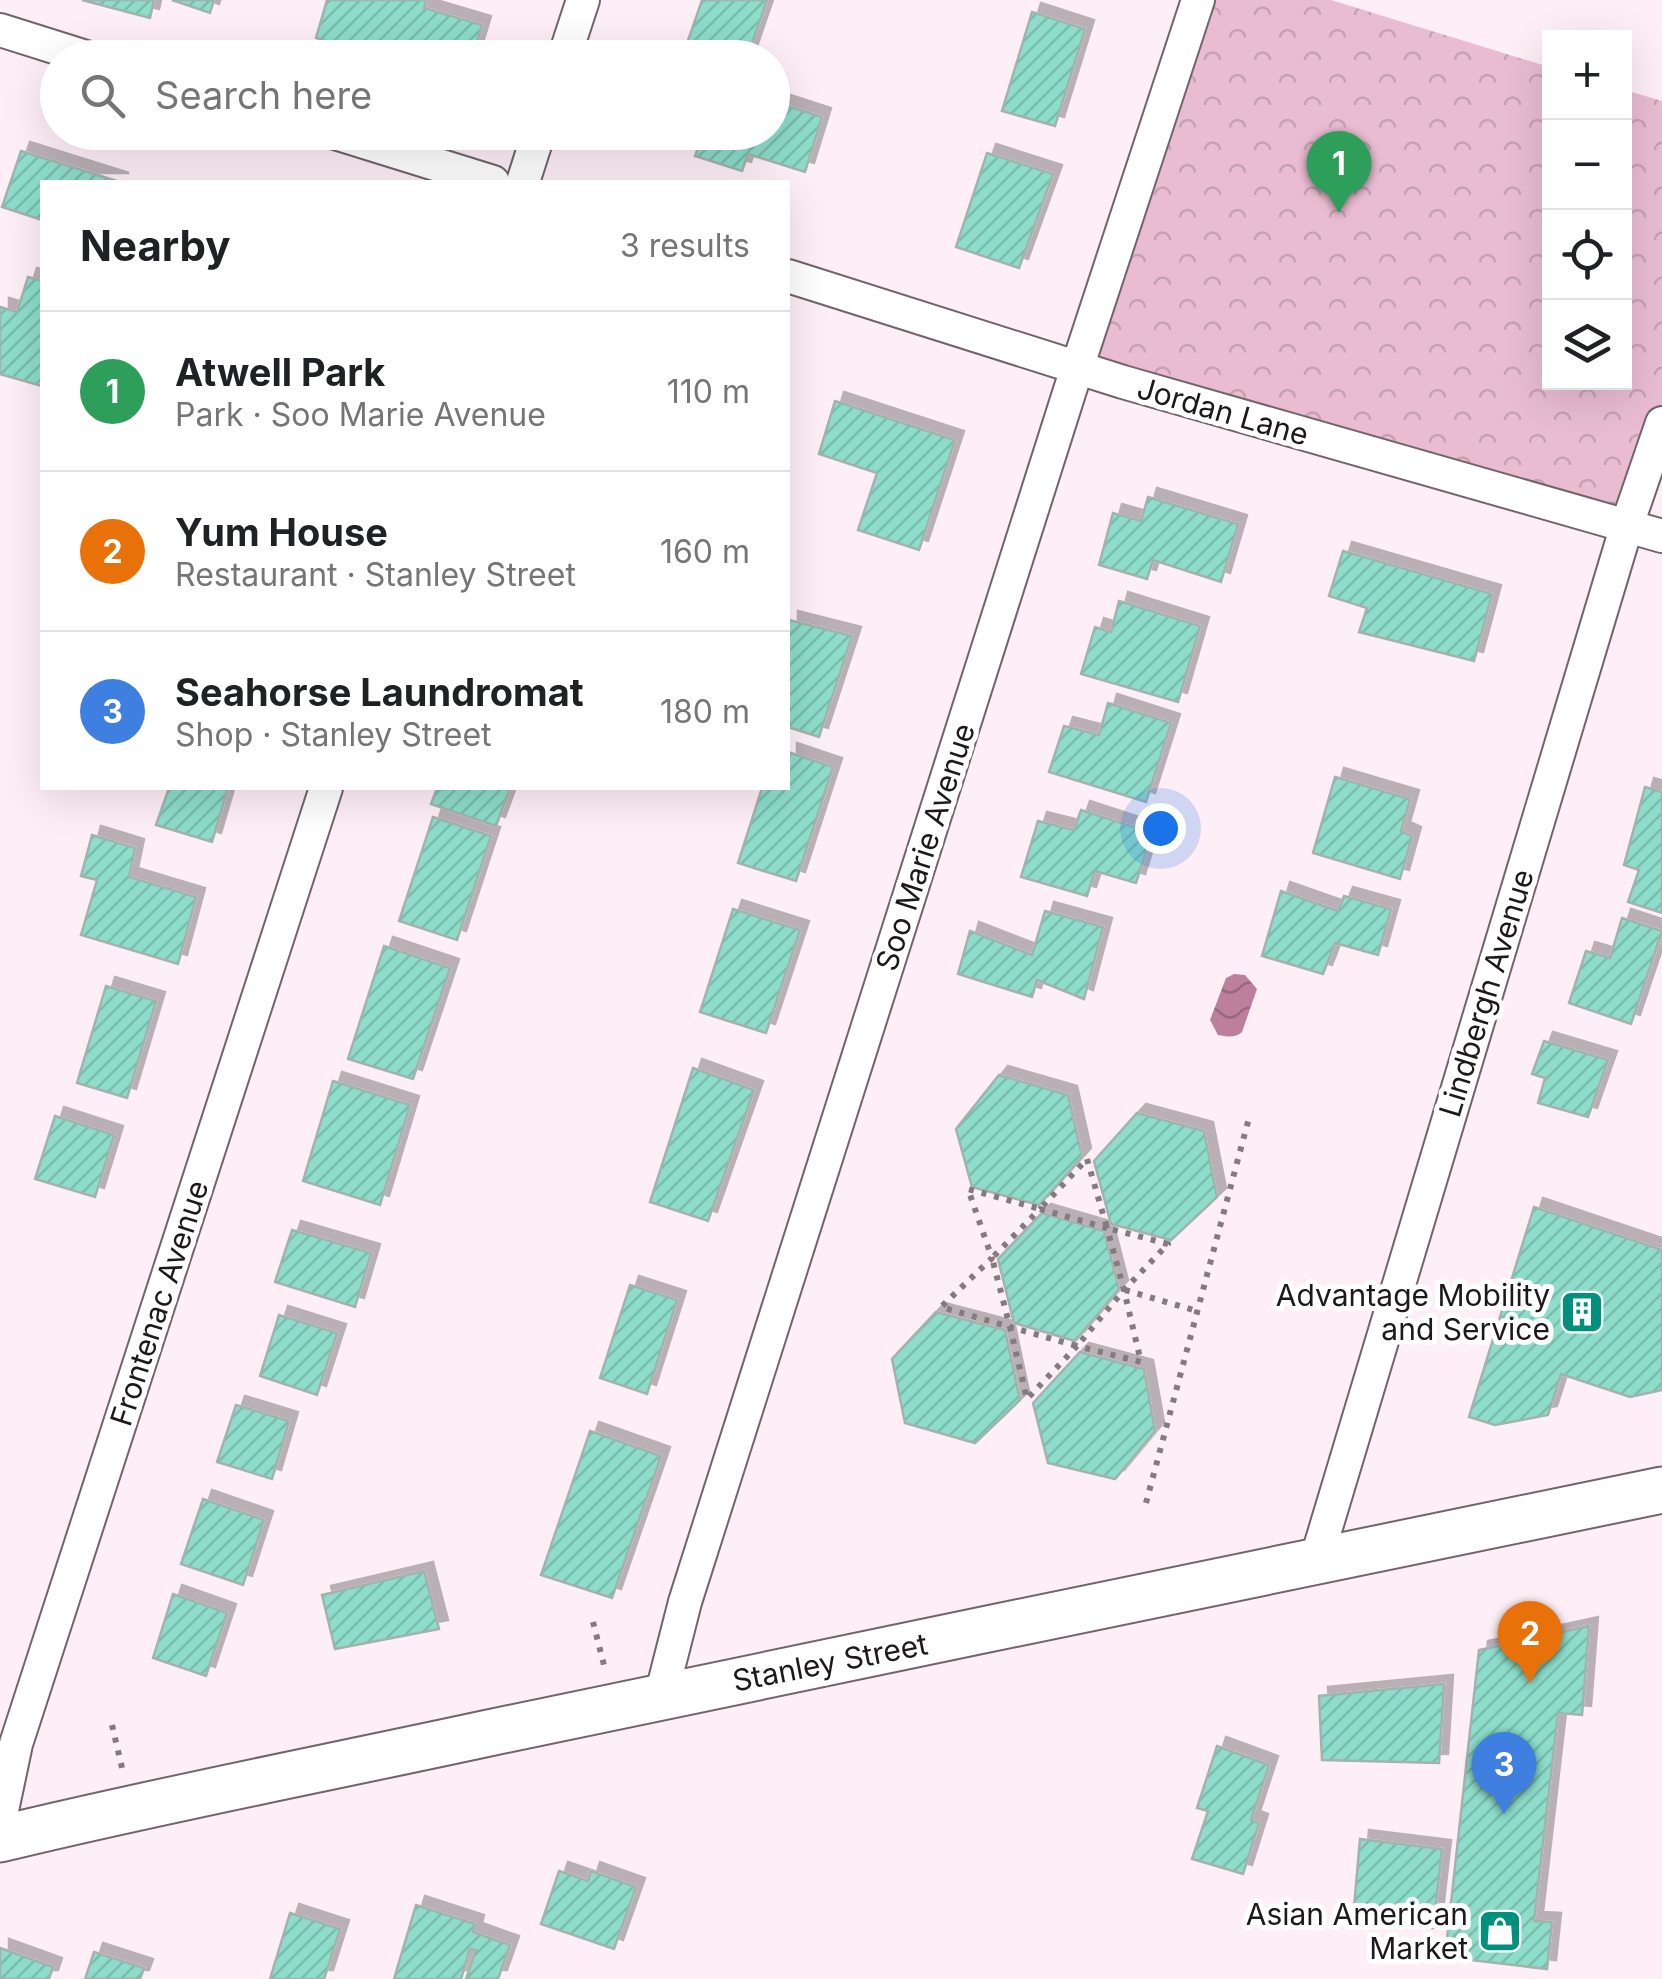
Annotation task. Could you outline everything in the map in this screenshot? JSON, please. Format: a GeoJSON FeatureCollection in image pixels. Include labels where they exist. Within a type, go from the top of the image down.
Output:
{"type":"FeatureCollection","features":[{"type":"Feature","properties":{"kind":"street"},"geometry":{"type":"LineString","coordinates":[[570,40],[583,0]]}},
{"type":"Feature","properties":{"kind":"street","name":"Soo Marie Avenue"},"geometry":{"type":"LineString","coordinates":[[661,1696],[685,1602],[1077,368],[1198,0]]}},
{"type":"Feature","properties":{"kind":"street"},"geometry":{"type":"LineString","coordinates":[[0,30],[40,43]]}},
{"type":"Feature","properties":{"kind":"street"},"geometry":{"type":"LineString","coordinates":[[390,150],[488,180]]}},
{"type":"Feature","properties":{"kind":"street"},"geometry":{"type":"LineString","coordinates":[[523,180],[533,150]]}},
{"type":"Feature","properties":{"kind":"street","name":"Jordan Lane"},"geometry":{"type":"LineString","coordinates":[[790,277],[1077,368],[1662,536]]}},
{"type":"Feature","properties":{"kind":"street","name":"Lindbergh Avenue"},"geometry":{"type":"LineString","coordinates":[[1315,1564],[1627,525],[1662,423]]}},
{"type":"Feature","properties":{"kind":"street","name":"Frontenac Avenue"},"geometry":{"type":"LineString","coordinates":[[0,1820],[16,1744],[325,790]]}},
{"type":"Feature","properties":{"kind":"street","name":"Stanley Street"},"geometry":{"type":"LineString","coordinates":[[0,1839],[132,1807],[1662,1490]]}},
{"type":"Feature","properties":{"kind":"path"},"geometry":{"type":"LineString","coordinates":[[1146,1503],[1249,1118]]}},
{"type":"Feature","properties":{"kind":"path"},"geometry":{"type":"LineString","coordinates":[[1087,1159],[1141,1362],[940,1307],[1040,1209],[1087,1159]]}},
{"type":"Feature","properties":{"kind":"path"},"geometry":{"type":"LineString","coordinates":[[968,1190],[1107,1228],[1168,1244],[1027,1399],[992,1258],[968,1190]]}},
{"type":"Feature","properties":{"kind":"path"},"geometry":{"type":"LineString","coordinates":[[1124,1290],[1198,1310]]}},
{"type":"Feature","properties":{"kind":"green space"},"geometry":{"type":"Polygon","coordinates":[[[1198,0],[1331,0],[1542,65],[1542,390],[1632,390],[1632,92],[1662,101],[1662,423],[1627,525],[1077,368],[1198,0]]]}},
{"type":"Feature","properties":{"kind":"water"},"geometry":{"type":"Polygon","coordinates":[[[1245,975],[1257,989],[1242,1032],[1218,1035],[1210,1020],[1226,978],[1245,975]]]}},
{"type":"Feature","properties":{"kind":"building"},"geometry":{"type":"Polygon","coordinates":[[[82,0],[154,0],[150,18],[82,0]]]}},
{"type":"Feature","properties":{"kind":"building"},"geometry":{"type":"Polygon","coordinates":[[[172,0],[214,0],[210,13],[172,0]]]}},
{"type":"Feature","properties":{"kind":"building"},"geometry":{"type":"Polygon","coordinates":[[[327,0],[426,0],[424,8],[482,25],[477,40],[316,38],[327,0]]]}},
{"type":"Feature","properties":{"kind":"building"},"geometry":{"type":"Polygon","coordinates":[[[702,0],[767,0],[753,40],[688,40],[702,0]]]}},
{"type":"Feature","properties":{"kind":"building"},"geometry":{"type":"Polygon","coordinates":[[[1032,12],[1085,29],[1055,126],[1002,111],[1032,12]]]}},
{"type":"Feature","properties":{"kind":"building"},"geometry":{"type":"Polygon","coordinates":[[[790,107],[822,117],[805,172],[748,154],[742,171],[695,156],[697,150],[790,150],[790,107]]]}},
{"type":"Feature","properties":{"kind":"building"},"geometry":{"type":"Polygon","coordinates":[[[21,151],[114,180],[40,180],[40,219],[2,207],[21,151]]]}},
{"type":"Feature","properties":{"kind":"building"},"geometry":{"type":"Polygon","coordinates":[[[987,153],[1053,174],[1019,268],[956,247],[987,153]]]}},
{"type":"Feature","properties":{"kind":"building"},"geometry":{"type":"Polygon","coordinates":[[[28,277],[40,280],[40,385],[0,374],[0,307],[17,312],[28,277]]]}},
{"type":"Feature","properties":{"kind":"building"},"geometry":{"type":"Polygon","coordinates":[[[835,401],[955,440],[919,550],[858,530],[877,473],[819,454],[835,401]]]}},
{"type":"Feature","properties":{"kind":"building"},"geometry":{"type":"Polygon","coordinates":[[[1148,497],[1238,524],[1221,582],[1153,560],[1147,579],[1099,565],[1113,513],[1141,521],[1148,497]]]}},
{"type":"Feature","properties":{"kind":"building"},"geometry":{"type":"Polygon","coordinates":[[[1343,551],[1492,594],[1474,661],[1359,632],[1367,608],[1329,596],[1343,551]]]}},
{"type":"Feature","properties":{"kind":"building"},"geometry":{"type":"Polygon","coordinates":[[[1119,601],[1200,626],[1178,702],[1081,674],[1095,627],[1111,632],[1119,601]]]}},
{"type":"Feature","properties":{"kind":"building"},"geometry":{"type":"Polygon","coordinates":[[[790,620],[852,636],[819,737],[790,728],[790,620]]]}},
{"type":"Feature","properties":{"kind":"building"},"geometry":{"type":"Polygon","coordinates":[[[1108,703],[1171,723],[1146,802],[1049,772],[1064,726],[1099,735],[1108,703]]]}},
{"type":"Feature","properties":{"kind":"building"},"geometry":{"type":"Polygon","coordinates":[[[790,753],[833,767],[796,881],[738,863],[761,790],[790,790],[790,753]]]}},
{"type":"Feature","properties":{"kind":"building"},"geometry":{"type":"Polygon","coordinates":[[[1335,777],[1410,799],[1401,831],[1412,836],[1400,879],[1313,853],[1335,777]]]}},
{"type":"Feature","properties":{"kind":"building"},"geometry":{"type":"Polygon","coordinates":[[[1645,787],[1662,792],[1662,913],[1628,902],[1639,870],[1624,865],[1645,787]]]}},
{"type":"Feature","properties":{"kind":"building"},"geometry":{"type":"Polygon","coordinates":[[[168,790],[227,790],[212,842],[156,825],[168,790]]]}},
{"type":"Feature","properties":{"kind":"building"},"geometry":{"type":"Polygon","coordinates":[[[436,790],[509,790],[496,826],[431,804],[436,790]]]}},
{"type":"Feature","properties":{"kind":"building"},"geometry":{"type":"Polygon","coordinates":[[[1081,810],[1152,833],[1136,883],[1095,871],[1087,896],[1021,877],[1038,821],[1074,830],[1081,810]]]}},
{"type":"Feature","properties":{"kind":"building"},"geometry":{"type":"Polygon","coordinates":[[[433,817],[491,836],[457,940],[399,921],[433,817]]]}},
{"type":"Feature","properties":{"kind":"building"},"geometry":{"type":"Polygon","coordinates":[[[92,835],[135,848],[129,877],[196,897],[178,964],[81,935],[97,880],[81,876],[92,835]]]}},
{"type":"Feature","properties":{"kind":"building"},"geometry":{"type":"Polygon","coordinates":[[[1281,891],[1338,911],[1344,896],[1391,909],[1378,955],[1335,943],[1323,974],[1262,956],[1281,891]]]}},
{"type":"Feature","properties":{"kind":"building"},"geometry":{"type":"Polygon","coordinates":[[[733,909],[800,930],[766,1033],[700,1012],[733,909]]]}},
{"type":"Feature","properties":{"kind":"building"},"geometry":{"type":"Polygon","coordinates":[[[1045,911],[1103,927],[1084,999],[1037,980],[1032,997],[958,974],[970,931],[1032,955],[1045,911]]]}},
{"type":"Feature","properties":{"kind":"building"},"geometry":{"type":"Polygon","coordinates":[[[1622,918],[1662,931],[1631,1024],[1569,1003],[1586,951],[1610,958],[1622,918]]]}},
{"type":"Feature","properties":{"kind":"building"},"geometry":{"type":"Polygon","coordinates":[[[384,946],[450,968],[413,1079],[348,1059],[384,946]]]}},
{"type":"Feature","properties":{"kind":"building"},"geometry":{"type":"Polygon","coordinates":[[[106,986],[156,1001],[127,1098],[77,1083],[106,986]]]}},
{"type":"Feature","properties":{"kind":"building"},"geometry":{"type":"Polygon","coordinates":[[[1544,1041],[1608,1060],[1588,1117],[1538,1103],[1545,1078],[1532,1074],[1544,1041]]]}},
{"type":"Feature","properties":{"kind":"building"},"geometry":{"type":"Polygon","coordinates":[[[693,1068],[754,1090],[708,1221],[650,1202],[693,1068]]]}},
{"type":"Feature","properties":{"kind":"building"},"geometry":{"type":"Polygon","coordinates":[[[999,1075],[1068,1095],[1082,1157],[1039,1205],[972,1187],[956,1129],[999,1075]]]}},
{"type":"Feature","properties":{"kind":"building"},"geometry":{"type":"Polygon","coordinates":[[[333,1081],[410,1105],[380,1205],[303,1181],[333,1081]]]}},
{"type":"Feature","properties":{"kind":"building"},"geometry":{"type":"Polygon","coordinates":[[[1137,1113],[1204,1131],[1217,1197],[1171,1240],[1111,1224],[1094,1161],[1137,1113]]]}},
{"type":"Feature","properties":{"kind":"building"},"geometry":{"type":"Polygon","coordinates":[[[55,1116],[114,1135],[95,1197],[35,1179],[55,1116]]]}},
{"type":"Feature","properties":{"kind":"building","name":"Advantage Mobility and Service"},"geometry":{"type":"Polygon","coordinates":[[[1534,1207],[1662,1250],[1662,1390],[1630,1397],[1561,1374],[1548,1415],[1495,1425],[1469,1417],[1534,1207]]]}},
{"type":"Feature","properties":{"kind":"building"},"geometry":{"type":"Polygon","coordinates":[[[1042,1213],[1104,1231],[1119,1289],[1075,1341],[1014,1323],[998,1259],[1042,1213]]]}},
{"type":"Feature","properties":{"kind":"building"},"geometry":{"type":"Polygon","coordinates":[[[292,1230],[371,1253],[355,1307],[275,1282],[292,1230]]]}},
{"type":"Feature","properties":{"kind":"building"},"geometry":{"type":"Polygon","coordinates":[[[630,1285],[677,1300],[647,1394],[600,1378],[630,1285]]]}},
{"type":"Feature","properties":{"kind":"building"},"geometry":{"type":"Polygon","coordinates":[[[936,1312],[1005,1330],[1020,1400],[975,1443],[905,1423],[892,1359],[936,1312]]]}},
{"type":"Feature","properties":{"kind":"building"},"geometry":{"type":"Polygon","coordinates":[[[279,1315],[337,1333],[317,1395],[260,1376],[279,1315]]]}},
{"type":"Feature","properties":{"kind":"building"},"geometry":{"type":"Polygon","coordinates":[[[1080,1352],[1144,1369],[1155,1431],[1115,1479],[1048,1463],[1033,1403],[1080,1352]]]}},
{"type":"Feature","properties":{"kind":"building"},"geometry":{"type":"Polygon","coordinates":[[[236,1405],[289,1421],[272,1479],[217,1462],[236,1405]]]}},
{"type":"Feature","properties":{"kind":"building"},"geometry":{"type":"Polygon","coordinates":[[[590,1431],[661,1456],[612,1598],[541,1575],[590,1431]]]}},
{"type":"Feature","properties":{"kind":"building"},"geometry":{"type":"Polygon","coordinates":[[[203,1499],[264,1520],[243,1585],[181,1564],[203,1499]]]}},
{"type":"Feature","properties":{"kind":"building"},"geometry":{"type":"Polygon","coordinates":[[[424,1571],[439,1629],[335,1649],[322,1595],[424,1571]]]}},
{"type":"Feature","properties":{"kind":"building"},"geometry":{"type":"Polygon","coordinates":[[[173,1594],[227,1613],[206,1676],[153,1658],[173,1594]]]}},
{"type":"Feature","properties":{"kind":"building"},"geometry":{"type":"Polygon","coordinates":[[[1589,1626],[1582,1715],[1558,1713],[1534,1921],[1552,1922],[1547,1969],[1445,1957],[1479,1650],[1589,1626]]]}},
{"type":"Feature","properties":{"kind":"building"},"geometry":{"type":"Polygon","coordinates":[[[1444,1684],[1439,1763],[1322,1760],[1319,1696],[1444,1684]]]}},
{"type":"Feature","properties":{"kind":"building"},"geometry":{"type":"Polygon","coordinates":[[[1217,1746],[1269,1765],[1251,1820],[1259,1823],[1243,1874],[1192,1859],[1208,1811],[1197,1808],[1217,1746]]]}},
{"type":"Feature","properties":{"kind":"building"},"geometry":{"type":"Polygon","coordinates":[[[1360,1839],[1442,1849],[1433,1928],[1353,1919],[1360,1839]]]}},
{"type":"Feature","properties":{"kind":"building"},"geometry":{"type":"Polygon","coordinates":[[[559,1871],[588,1881],[591,1871],[636,1887],[614,1949],[541,1924],[559,1871]]]}},
{"type":"Feature","properties":{"kind":"building"},"geometry":{"type":"Polygon","coordinates":[[[416,1905],[475,1924],[473,1932],[510,1945],[498,1979],[466,1979],[476,1950],[470,1949],[461,1979],[394,1979],[416,1905]]]}},
{"type":"Feature","properties":{"kind":"building"},"geometry":{"type":"Polygon","coordinates":[[[290,1913],[340,1929],[324,1979],[270,1979],[290,1913]]]}},
{"type":"Feature","properties":{"kind":"building"},"geometry":{"type":"Polygon","coordinates":[[[0,1948],[53,1967],[49,1979],[0,1979],[0,1948]]]}},
{"type":"Feature","properties":{"kind":"building"},"geometry":{"type":"Polygon","coordinates":[[[94,1952],[144,1968],[140,1979],[85,1979],[94,1952]]]}},
{"type":"Feature","properties":{"kind":"place","name":"Atwell Park"},"geometry":{"type":"Point","coordinates":[1339,213]}},
{"type":"Feature","properties":{"kind":"place","name":"Advantage Mobility and Service"},"geometry":{"type":"Point","coordinates":[1582,1312]}},
{"type":"Feature","properties":{"kind":"place","name":"Yum House"},"geometry":{"type":"Point","coordinates":[1530,1683]}},
{"type":"Feature","properties":{"kind":"place","name":"Seahorse Laundromat"},"geometry":{"type":"Point","coordinates":[1504,1814]}},
{"type":"Feature","properties":{"kind":"place","name":"Asian American Market"},"geometry":{"type":"Point","coordinates":[1500,1931]}}]}
